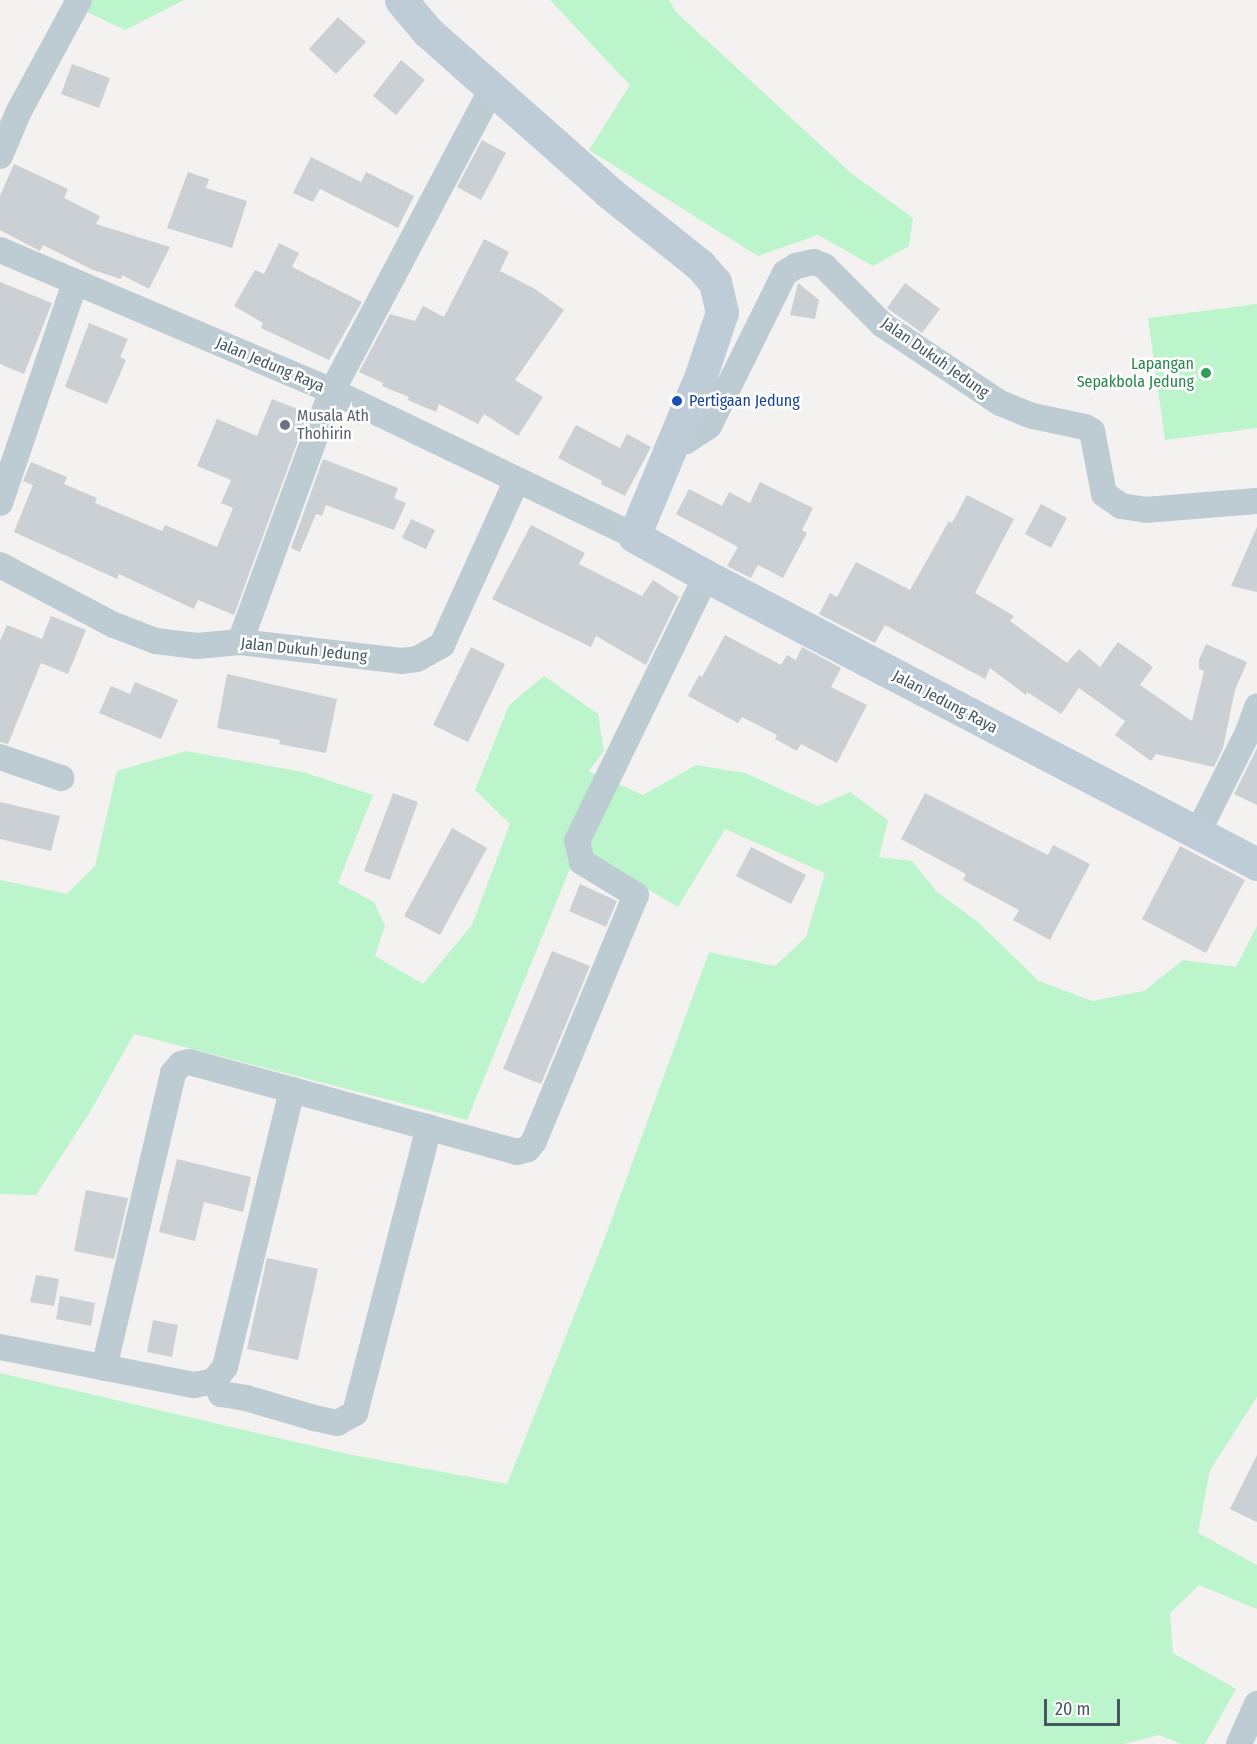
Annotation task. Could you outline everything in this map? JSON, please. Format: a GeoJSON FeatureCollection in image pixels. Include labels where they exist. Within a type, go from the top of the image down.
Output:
{"type":"FeatureCollection","features":[{"type":"Feature","properties":{"kind":"street"},"geometry":{"type":"LineString","coordinates":[[0,156],[18,113],[79,0]]}},
{"type":"Feature","properties":{"kind":"street"},"geometry":{"type":"LineString","coordinates":[[401,0],[428,32],[611,194],[700,265],[716,282],[722,312],[701,375],[634,536]]}},
{"type":"Feature","properties":{"kind":"street"},"geometry":{"type":"LineString","coordinates":[[240,642],[332,391],[492,89]]}},
{"type":"Feature","properties":{"kind":"street","name":"Jalan Jedung Raya"},"geometry":{"type":"LineString","coordinates":[[0,250],[332,391],[634,536],[706,576],[1257,864]]}},
{"type":"Feature","properties":{"kind":"street","name":"Jalan Dukuh Jedung"},"geometry":{"type":"LineString","coordinates":[[673,444],[686,441],[709,426],[785,273],[796,266],[814,262],[824,266],[883,325],[1000,403],[1033,416],[1084,427],[1092,431],[1104,494],[1121,506],[1145,510],[1257,501]]}},
{"type":"Feature","properties":{"kind":"street"},"geometry":{"type":"LineString","coordinates":[[0,503],[75,283]]}},
{"type":"Feature","properties":{"kind":"street","name":"Jalan Dukuh Jedung"},"geometry":{"type":"LineString","coordinates":[[0,565],[114,625],[156,641],[197,646],[240,642],[401,661],[417,659],[442,645],[517,480]]}},
{"type":"Feature","properties":{"kind":"street"},"geometry":{"type":"LineString","coordinates":[[104,1368],[173,1073],[181,1064],[189,1062],[518,1152],[528,1149],[534,1141],[636,895],[582,862],[577,841],[706,576]]}},
{"type":"Feature","properties":{"kind":"street"},"geometry":{"type":"LineString","coordinates":[[1197,834],[1243,741],[1257,707]]}},
{"type":"Feature","properties":{"kind":"street"},"geometry":{"type":"LineString","coordinates":[[0,757],[61,778]]}},
{"type":"Feature","properties":{"kind":"street"},"geometry":{"type":"LineString","coordinates":[[0,1347],[194,1385],[214,1381],[225,1367],[292,1090]]}},
{"type":"Feature","properties":{"kind":"street"},"geometry":{"type":"LineString","coordinates":[[214,1381],[220,1394],[246,1398],[314,1418],[337,1423],[355,1413],[429,1127]]}},
{"type":"Feature","properties":{"kind":"street"},"geometry":{"type":"LineString","coordinates":[[1239,1744],[1257,1704]]}},
{"type":"Feature","properties":{"kind":"green space"},"geometry":{"type":"Polygon","coordinates":[[[62,0],[184,0],[125,30],[62,0]]]}},
{"type":"Feature","properties":{"kind":"green space"},"geometry":{"type":"Polygon","coordinates":[[[550,0],[669,0],[676,12],[851,173],[913,218],[909,246],[873,266],[818,235],[758,256],[589,150],[630,85],[550,0]]]}},
{"type":"Feature","properties":{"kind":"green space","name":"Lapangan Sepakbola Jedung"},"geometry":{"type":"Polygon","coordinates":[[[1257,304],[1257,428],[1165,440],[1148,318],[1257,304]]]}},
{"type":"Feature","properties":{"kind":"green space"},"geometry":{"type":"Polygon","coordinates":[[[544,676],[598,714],[604,751],[589,771],[643,795],[696,765],[745,773],[818,806],[850,792],[888,820],[879,857],[912,861],[937,892],[978,922],[1039,981],[1092,1001],[1144,991],[1183,960],[1236,967],[1257,926],[1257,1397],[1210,1470],[1198,1533],[1257,1565],[1257,1609],[1199,1585],[1170,1613],[1173,1653],[1236,1689],[1205,1744],[1181,1744],[1159,1735],[1124,1744],[0,1744],[0,1373],[347,1454],[507,1484],[603,1243],[709,952],[775,966],[806,937],[825,873],[725,829],[678,907],[588,854],[569,871],[467,1120],[134,1034],[90,1112],[36,1195],[0,1194],[0,880],[67,894],[95,866],[117,771],[186,751],[303,772],[373,795],[338,883],[374,902],[385,926],[375,956],[423,984],[472,925],[510,824],[475,790],[509,705],[544,676]]]}},
{"type":"Feature","properties":{"kind":"building"},"geometry":{"type":"Polygon","coordinates":[[[338,17],[366,42],[336,74],[309,49],[338,17]]]}},
{"type":"Feature","properties":{"kind":"building"},"geometry":{"type":"Polygon","coordinates":[[[401,60],[425,80],[396,115],[373,96],[401,60]]]}},
{"type":"Feature","properties":{"kind":"building"},"geometry":{"type":"Polygon","coordinates":[[[72,64],[110,78],[99,108],[61,94],[72,64]]]}},
{"type":"Feature","properties":{"kind":"building"},"geometry":{"type":"Polygon","coordinates":[[[482,140],[506,153],[481,200],[457,187],[482,140]]]}},
{"type":"Feature","properties":{"kind":"building"},"geometry":{"type":"Polygon","coordinates":[[[311,157],[361,182],[366,172],[414,196],[398,228],[320,189],[313,202],[293,193],[311,157]]]}},
{"type":"Feature","properties":{"kind":"building"},"geometry":{"type":"Polygon","coordinates":[[[14,164],[68,189],[64,198],[100,216],[96,224],[170,247],[149,289],[122,275],[121,279],[93,270],[43,245],[40,251],[0,230],[0,196],[14,164]]]}},
{"type":"Feature","properties":{"kind":"building"},"geometry":{"type":"Polygon","coordinates":[[[188,172],[209,179],[206,188],[247,201],[232,248],[167,228],[188,172]]]}},
{"type":"Feature","properties":{"kind":"building"},"geometry":{"type":"Polygon","coordinates":[[[484,239],[509,252],[500,271],[535,289],[564,310],[515,380],[543,397],[518,436],[484,414],[478,424],[439,404],[436,412],[408,400],[409,397],[382,386],[383,383],[359,372],[390,314],[415,321],[423,306],[444,317],[484,239]]]}},
{"type":"Feature","properties":{"kind":"building"},"geometry":{"type":"Polygon","coordinates":[[[279,243],[299,253],[292,267],[362,302],[329,360],[261,328],[263,323],[234,306],[255,270],[264,274],[279,243]]]}},
{"type":"Feature","properties":{"kind":"building"},"geometry":{"type":"Polygon","coordinates":[[[0,282],[52,303],[24,374],[0,364],[0,282]]]}},
{"type":"Feature","properties":{"kind":"building"},"geometry":{"type":"Polygon","coordinates":[[[798,283],[819,300],[815,319],[790,315],[798,283]]]}},
{"type":"Feature","properties":{"kind":"building"},"geometry":{"type":"Polygon","coordinates":[[[905,283],[940,309],[922,333],[887,308],[905,283]]]}},
{"type":"Feature","properties":{"kind":"building"},"geometry":{"type":"Polygon","coordinates":[[[89,323],[128,339],[120,357],[126,360],[107,404],[65,387],[89,323]]]}},
{"type":"Feature","properties":{"kind":"building"},"geometry":{"type":"Polygon","coordinates":[[[272,399],[308,413],[234,615],[198,600],[194,609],[119,574],[117,579],[14,532],[33,485],[23,481],[31,462],[67,477],[64,484],[97,498],[95,503],[162,531],[165,525],[217,547],[233,508],[221,503],[231,480],[197,466],[217,419],[257,436],[272,399]]]}},
{"type":"Feature","properties":{"kind":"building"},"geometry":{"type":"Polygon","coordinates":[[[576,425],[620,448],[627,434],[651,447],[625,496],[558,458],[576,425]]]}},
{"type":"Feature","properties":{"kind":"building"},"geometry":{"type":"Polygon","coordinates":[[[323,459],[398,488],[394,498],[406,503],[394,530],[326,505],[322,516],[316,514],[300,552],[291,548],[323,459]]]}},
{"type":"Feature","properties":{"kind":"building"},"geometry":{"type":"Polygon","coordinates":[[[760,482],[813,508],[802,530],[807,533],[783,578],[758,565],[751,578],[727,566],[738,547],[676,514],[689,489],[722,506],[729,492],[750,503],[760,482]]]}},
{"type":"Feature","properties":{"kind":"building"},"geometry":{"type":"Polygon","coordinates":[[[967,495],[1014,519],[975,593],[1014,616],[1010,621],[1067,663],[1079,649],[1100,667],[1118,642],[1153,667],[1140,685],[1192,721],[1204,671],[1199,669],[1199,660],[1206,644],[1247,662],[1235,690],[1223,748],[1214,767],[1156,754],[1151,761],[1115,735],[1125,721],[1079,688],[1061,714],[1027,692],[1026,695],[990,668],[985,679],[885,625],[875,643],[819,614],[830,593],[837,597],[856,562],[910,590],[949,521],[952,523],[967,495]]]}},
{"type":"Feature","properties":{"kind":"building"},"geometry":{"type":"Polygon","coordinates":[[[1041,504],[1067,518],[1051,548],[1025,534],[1041,504]]]}},
{"type":"Feature","properties":{"kind":"building"},"geometry":{"type":"Polygon","coordinates":[[[411,519],[435,530],[426,549],[402,538],[411,519]]]}},
{"type":"Feature","properties":{"kind":"building"},"geometry":{"type":"Polygon","coordinates":[[[531,525],[585,553],[579,564],[642,596],[653,580],[679,597],[646,665],[596,636],[591,647],[492,599],[531,525]]]}},
{"type":"Feature","properties":{"kind":"building"},"geometry":{"type":"Polygon","coordinates":[[[1257,527],[1257,592],[1231,586],[1257,527]]]}},
{"type":"Feature","properties":{"kind":"building"},"geometry":{"type":"Polygon","coordinates":[[[51,616],[86,630],[68,674],[41,663],[8,744],[0,742],[0,641],[7,625],[42,639],[51,616]]]}},
{"type":"Feature","properties":{"kind":"building"},"geometry":{"type":"Polygon","coordinates":[[[725,635],[781,665],[787,655],[796,660],[802,647],[841,668],[831,687],[867,705],[837,763],[801,744],[797,751],[775,739],[777,735],[742,717],[738,723],[688,696],[699,675],[702,677],[725,635]]]}},
{"type":"Feature","properties":{"kind":"building"},"geometry":{"type":"Polygon","coordinates":[[[471,647],[505,664],[468,742],[433,725],[471,647]]]}},
{"type":"Feature","properties":{"kind":"building"},"geometry":{"type":"Polygon","coordinates":[[[227,674],[337,699],[326,753],[279,744],[280,740],[217,728],[227,674]]]}},
{"type":"Feature","properties":{"kind":"building"},"geometry":{"type":"Polygon","coordinates":[[[135,682],[178,700],[161,739],[99,713],[111,686],[130,694],[135,682]]]}},
{"type":"Feature","properties":{"kind":"building"},"geometry":{"type":"Polygon","coordinates":[[[1257,748],[1257,805],[1234,794],[1257,748]]]}},
{"type":"Feature","properties":{"kind":"building"},"geometry":{"type":"Polygon","coordinates":[[[393,793],[418,802],[390,880],[364,871],[393,793]]]}},
{"type":"Feature","properties":{"kind":"building"},"geometry":{"type":"Polygon","coordinates":[[[925,793],[1048,855],[1053,845],[1090,864],[1050,940],[1013,920],[1019,910],[963,880],[966,874],[901,839],[925,793]]]}},
{"type":"Feature","properties":{"kind":"building"},"geometry":{"type":"Polygon","coordinates":[[[0,802],[60,816],[51,851],[0,839],[0,802]]]}},
{"type":"Feature","properties":{"kind":"building"},"geometry":{"type":"Polygon","coordinates":[[[452,828],[487,848],[440,935],[404,916],[452,828]]]}},
{"type":"Feature","properties":{"kind":"building"},"geometry":{"type":"Polygon","coordinates":[[[1180,846],[1245,880],[1206,953],[1142,919],[1180,846]]]}},
{"type":"Feature","properties":{"kind":"building"},"geometry":{"type":"Polygon","coordinates":[[[751,847],[806,875],[791,904],[736,876],[751,847]]]}},
{"type":"Feature","properties":{"kind":"building"},"geometry":{"type":"Polygon","coordinates":[[[580,884],[617,901],[606,927],[569,911],[580,884]]]}},
{"type":"Feature","properties":{"kind":"building"},"geometry":{"type":"Polygon","coordinates":[[[552,951],[590,966],[541,1084],[503,1069],[552,951]]]}},
{"type":"Feature","properties":{"kind":"building"},"geometry":{"type":"Polygon","coordinates":[[[177,1159],[251,1177],[243,1212],[204,1202],[195,1241],[159,1232],[177,1159]]]}},
{"type":"Feature","properties":{"kind":"building"},"geometry":{"type":"Polygon","coordinates":[[[86,1190],[128,1198],[114,1259],[74,1251],[86,1190]]]}},
{"type":"Feature","properties":{"kind":"building"},"geometry":{"type":"Polygon","coordinates":[[[267,1258],[318,1269],[298,1360],[247,1349],[267,1258]]]}},
{"type":"Feature","properties":{"kind":"building"},"geometry":{"type":"Polygon","coordinates":[[[36,1275],[59,1279],[54,1306],[30,1302],[36,1275]]]}},
{"type":"Feature","properties":{"kind":"building"},"geometry":{"type":"Polygon","coordinates":[[[60,1296],[95,1303],[91,1326],[56,1319],[60,1296]]]}},
{"type":"Feature","properties":{"kind":"building"},"geometry":{"type":"Polygon","coordinates":[[[153,1320],[178,1325],[172,1357],[147,1352],[153,1320]]]}},
{"type":"Feature","properties":{"kind":"building"},"geometry":{"type":"Polygon","coordinates":[[[1257,1455],[1257,1522],[1230,1509],[1257,1455]]]}},
{"type":"Feature","properties":{"kind":"place","name":"Lapangan Sepakbola Jedung"},"geometry":{"type":"Point","coordinates":[1206,373]}},
{"type":"Feature","properties":{"kind":"place","name":"Pertigaan Jedung"},"geometry":{"type":"Point","coordinates":[677,401]}},
{"type":"Feature","properties":{"kind":"place","name":"Musala Ath Thohirin"},"geometry":{"type":"Point","coordinates":[285,425]}}]}
